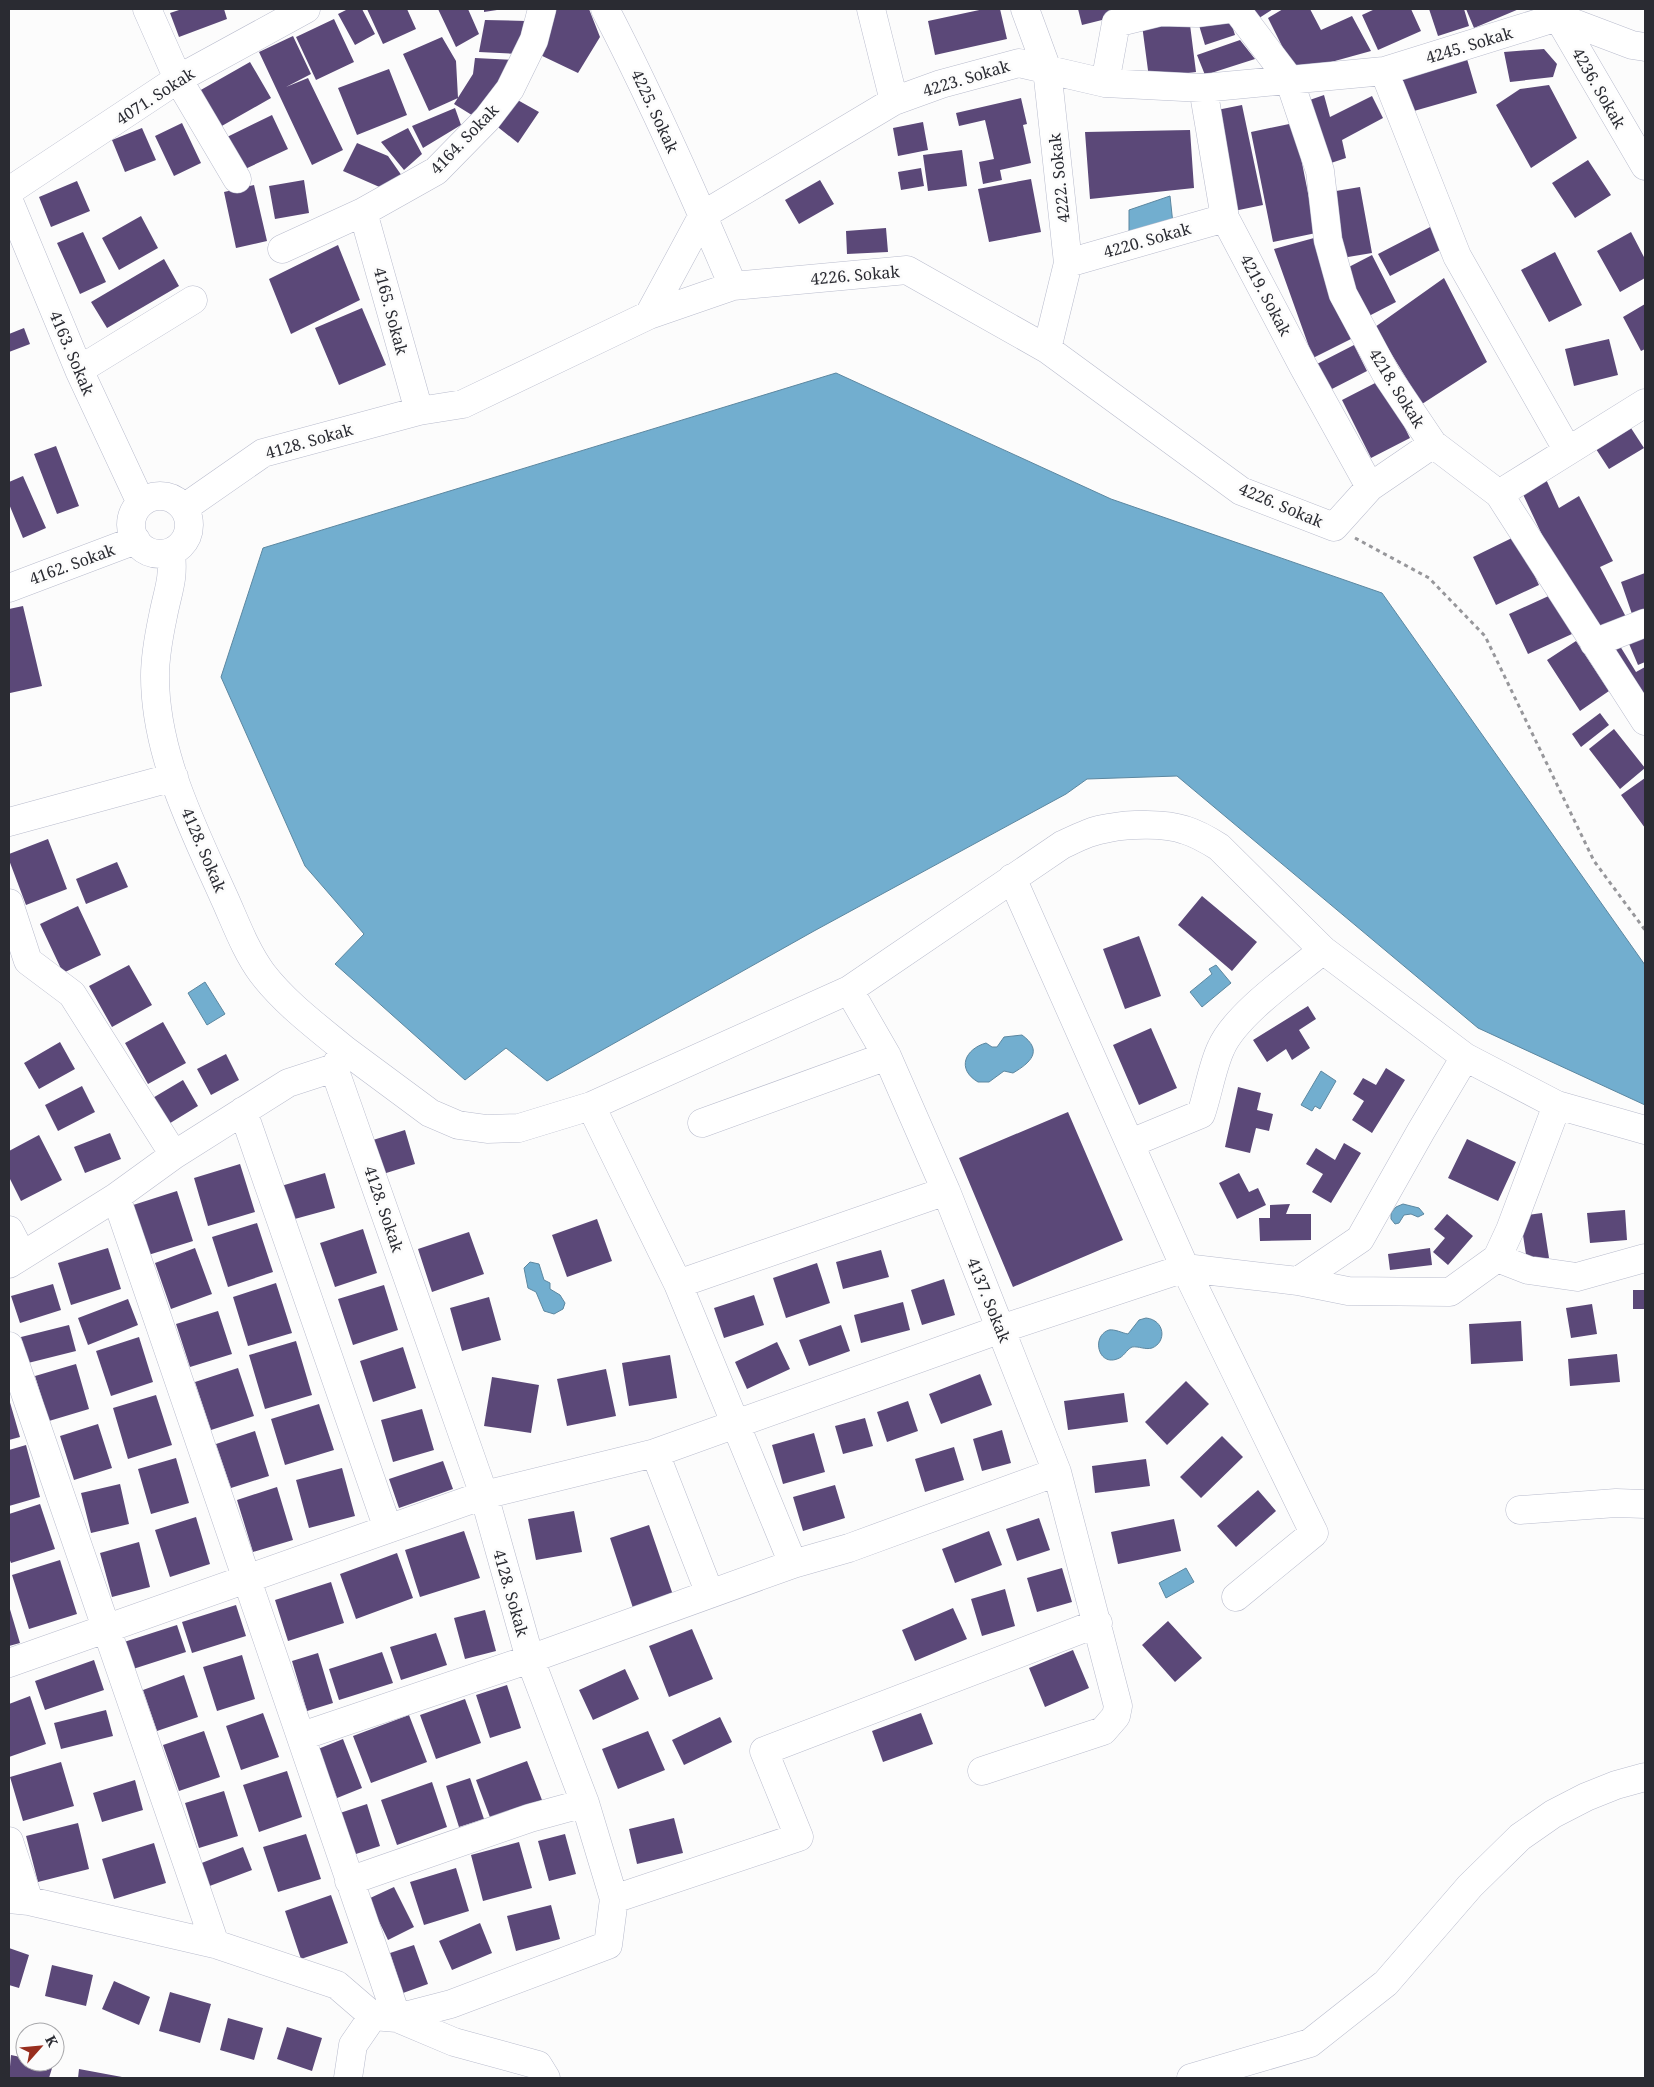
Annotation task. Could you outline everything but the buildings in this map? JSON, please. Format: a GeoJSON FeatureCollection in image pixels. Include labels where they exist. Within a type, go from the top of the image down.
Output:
{"type":"FeatureCollection","features":[{"type":"Feature","properties":{"kind":"street"},"geometry":{"type":"LineString","coordinates":[[146,9],[178,79],[236,179]]}},
{"type":"Feature","properties":{"kind":"street","name":"4071. Sokak"},"geometry":{"type":"LineString","coordinates":[[9,192],[178,79],[306,9]]}},
{"type":"Feature","properties":{"kind":"street","name":"4164. Sokak"},"geometry":{"type":"LineString","coordinates":[[282,249],[363,212],[436,171],[487,119],[510,89],[534,40],[542,9]]}},
{"type":"Feature","properties":{"kind":"street","name":"4225. Sokak"},"geometry":{"type":"LineString","coordinates":[[605,9],[703,214],[733,286]]}},
{"type":"Feature","properties":{"kind":"street"},"geometry":{"type":"LineString","coordinates":[[870,9],[894,101]]}},
{"type":"Feature","properties":{"kind":"street","name":"4222. Sokak"},"geometry":{"type":"LineString","coordinates":[[1025,9],[1046,69],[1068,263],[1047,349]]}},
{"type":"Feature","properties":{"kind":"street"},"geometry":{"type":"LineString","coordinates":[[1105,83],[1116,23],[1161,12],[1197,13],[1228,9]]}},
{"type":"Feature","properties":{"kind":"street","name":"4218. Sokak"},"geometry":{"type":"LineString","coordinates":[[1236,9],[1289,79],[1320,171],[1328,240],[1343,294],[1386,374],[1433,444],[1499,494],[1645,721]]}},
{"type":"Feature","properties":{"kind":"street"},"geometry":{"type":"LineString","coordinates":[[1556,13],[1632,45],[1645,47]]}},
{"type":"Feature","properties":{"kind":"street","name":"4245. Sokak"},"geometry":{"type":"LineString","coordinates":[[1289,79],[1384,71],[1556,13]]}},
{"type":"Feature","properties":{"kind":"street","name":"4236. Sokak"},"geometry":{"type":"LineString","coordinates":[[1556,13],[1645,166]]}},
{"type":"Feature","properties":{"kind":"street","name":"4223. Sokak"},"geometry":{"type":"LineString","coordinates":[[703,214],[894,101],[941,84],[1019,62],[1105,83],[1203,88],[1289,79]]}},
{"type":"Feature","properties":{"kind":"street"},"geometry":{"type":"LineString","coordinates":[[1384,71],[1457,256],[1568,451]]}},
{"type":"Feature","properties":{"kind":"street","name":"4219. Sokak"},"geometry":{"type":"LineString","coordinates":[[1203,88],[1225,218],[1303,366],[1370,487]]}},
{"type":"Feature","properties":{"kind":"street","name":"4163. Sokak"},"geometry":{"type":"LineString","coordinates":[[9,200],[78,370],[141,503]]}},
{"type":"Feature","properties":{"kind":"street","name":"4165. Sokak"},"geometry":{"type":"LineString","coordinates":[[363,212],[418,411]]}},
{"type":"Feature","properties":{"kind":"street"},"geometry":{"type":"LineString","coordinates":[[649,315],[703,214]]}},
{"type":"Feature","properties":{"kind":"street","name":"4220. Sokak"},"geometry":{"type":"LineString","coordinates":[[1068,263],[1225,218]]}},
{"type":"Feature","properties":{"kind":"street","name":"4226. Sokak"},"geometry":{"type":"LineString","coordinates":[[418,411],[463,404],[649,315],[733,286],[907,270],[1047,349],[1241,491],[1334,527]]}},
{"type":"Feature","properties":{"kind":"street"},"geometry":{"type":"LineString","coordinates":[[78,370],[192,300]]}},
{"type":"Feature","properties":{"kind":"street"},"geometry":{"type":"LineString","coordinates":[[1499,494],[1645,403]]}},
{"type":"Feature","properties":{"kind":"street","name":"4128. Sokak"},"geometry":{"type":"LineString","coordinates":[[184,508],[263,453],[418,411]]}},
{"type":"Feature","properties":{"kind":"street"},"geometry":{"type":"LineString","coordinates":[[1334,527],[1370,487],[1433,444]]}},
{"type":"Feature","properties":{"kind":"street"},"geometry":{"type":"LineString","coordinates":[[160,496],[170,498],[184,508],[189,525],[188,534],[184,542],[171,553],[151,553],[142,548],[132,531],[135,511],[141,503],[150,498],[160,496]]}},
{"type":"Feature","properties":{"kind":"street","name":"4162. Sokak"},"geometry":{"type":"LineString","coordinates":[[9,588],[136,540]]}},
{"type":"Feature","properties":{"kind":"street","name":"4128. Sokak"},"geometry":{"type":"LineString","coordinates":[[171,553],[172,582],[157,646],[156,675],[157,710],[162,739],[174,777],[211,867],[247,947],[261,972],[278,993],[340,1059],[484,1495],[530,1659],[585,1804],[614,1899]]}},
{"type":"Feature","properties":{"kind":"street"},"geometry":{"type":"LineString","coordinates":[[1594,643],[1645,623]]}},
{"type":"Feature","properties":{"kind":"street"},"geometry":{"type":"LineString","coordinates":[[9,822],[174,777]]}},
{"type":"Feature","properties":{"kind":"street"},"geometry":{"type":"LineString","coordinates":[[9,1230],[15,1260],[116,1197],[174,1155],[288,1083],[340,1059],[430,1113],[458,1125],[488,1130],[519,1128],[592,1106],[849,990],[1062,845],[1084,834],[1109,828],[1162,825],[1184,829],[1203,836],[1219,848],[1323,950],[1465,1057],[1557,1105],[1645,1130]]}},
{"type":"Feature","properties":{"kind":"street"},"geometry":{"type":"LineString","coordinates":[[1012,878],[1185,1268],[1314,1533],[1236,1597]]}},
{"type":"Feature","properties":{"kind":"street"},"geometry":{"type":"LineString","coordinates":[[9,903],[28,961],[72,994],[174,1155]]}},
{"type":"Feature","properties":{"kind":"street"},"geometry":{"type":"LineString","coordinates":[[1131,1143],[1201,1114],[1220,1049],[1230,1031],[1242,1018],[1323,950]]}},
{"type":"Feature","properties":{"kind":"street","name":"4137. Sokak"},"geometry":{"type":"LineString","coordinates":[[849,990],[887,1056],[946,1191],[1057,1472],[1098,1623],[1118,1706],[1116,1716],[1111,1725],[1104,1731],[982,1771]]}},
{"type":"Feature","properties":{"kind":"street"},"geometry":{"type":"LineString","coordinates":[[702,1123],[887,1056]]}},
{"type":"Feature","properties":{"kind":"street"},"geometry":{"type":"LineString","coordinates":[[1298,1281],[1360,1239],[1421,1130],[1465,1057]]}},
{"type":"Feature","properties":{"kind":"street"},"geometry":{"type":"LineString","coordinates":[[9,1663],[484,1495],[655,1453],[1001,1328],[1185,1268],[1298,1281],[1348,1292],[1450,1292],[1497,1258],[1510,1230],[1557,1105]]}},
{"type":"Feature","properties":{"kind":"street"},"geometry":{"type":"LineString","coordinates":[[592,1106],[678,1284],[793,1564]]}},
{"type":"Feature","properties":{"kind":"street"},"geometry":{"type":"LineString","coordinates":[[243,1111],[388,1529]]}},
{"type":"Feature","properties":{"kind":"street"},"geometry":{"type":"LineString","coordinates":[[678,1284],[946,1191]]}},
{"type":"Feature","properties":{"kind":"street"},"geometry":{"type":"LineString","coordinates":[[116,1197],[302,1736],[349,1881],[385,2017]]}},
{"type":"Feature","properties":{"kind":"street"},"geometry":{"type":"LineString","coordinates":[[1497,1258],[1528,1270],[1577,1277],[1645,1258]]}},
{"type":"Feature","properties":{"kind":"street"},"geometry":{"type":"LineString","coordinates":[[9,1346],[108,1628],[215,1944]]}},
{"type":"Feature","properties":{"kind":"street"},"geometry":{"type":"LineString","coordinates":[[655,1453],[710,1594]]}},
{"type":"Feature","properties":{"kind":"street"},"geometry":{"type":"LineString","coordinates":[[302,1736],[530,1659],[793,1564],[849,1548],[1057,1472]]}},
{"type":"Feature","properties":{"kind":"street"},"geometry":{"type":"LineString","coordinates":[[1520,1510],[1616,1503],[1645,1504]]}},
{"type":"Feature","properties":{"kind":"street"},"geometry":{"type":"LineString","coordinates":[[348,2078],[353,2045],[385,2017],[451,2004],[608,1945],[614,1899],[799,1837],[764,1751],[1098,1623]]}},
{"type":"Feature","properties":{"kind":"street"},"geometry":{"type":"LineString","coordinates":[[1195,2078],[1310,2043],[1386,1983],[1470,1886],[1520,1837],[1553,1814],[1586,1797],[1616,1785],[1645,1777]]}},
{"type":"Feature","properties":{"kind":"street"},"geometry":{"type":"LineString","coordinates":[[349,1881],[530,1818],[585,1804]]}},
{"type":"Feature","properties":{"kind":"street"},"geometry":{"type":"LineString","coordinates":[[9,1841],[19,1900],[215,1944],[337,1984],[385,2017],[454,2042],[538,2065],[546,2078]]}},
{"type":"Feature","properties":{"kind":"path"},"geometry":{"type":"LineString","coordinates":[[1334,527],[1429,578],[1485,636],[1594,861],[1645,930]]}},
{"type":"Feature","properties":{"kind":"water"},"geometry":{"type":"Polygon","coordinates":[[[1170,196],[1173,224],[1129,231],[1129,210],[1170,196]]]}},
{"type":"Feature","properties":{"kind":"water"},"geometry":{"type":"Polygon","coordinates":[[[836,373],[1111,499],[1382,593],[1645,965],[1645,1105],[1478,1028],[1177,776],[1087,779],[1066,794],[814,931],[547,1081],[506,1048],[465,1080],[335,964],[364,934],[305,866],[221,677],[263,548],[836,373]]]}},
{"type":"Feature","properties":{"kind":"water"},"geometry":{"type":"Polygon","coordinates":[[[1216,965],[1231,983],[1202,1007],[1190,992],[1212,974],[1209,969],[1216,965]]]}},
{"type":"Feature","properties":{"kind":"water"},"geometry":{"type":"Polygon","coordinates":[[[205,982],[225,1014],[207,1025],[188,993],[205,982]]]}},
{"type":"Feature","properties":{"kind":"water"},"geometry":{"type":"Polygon","coordinates":[[[1022,1035],[1029,1041],[1033,1051],[1032,1056],[1025,1065],[1013,1073],[1004,1071],[989,1082],[978,1082],[971,1077],[965,1066],[968,1055],[973,1050],[986,1043],[992,1047],[997,1047],[1004,1037],[1022,1035]]]}},
{"type":"Feature","properties":{"kind":"water"},"geometry":{"type":"Polygon","coordinates":[[[1321,1071],[1336,1081],[1320,1109],[1315,1106],[1312,1111],[1301,1105],[1321,1071]]]}},
{"type":"Feature","properties":{"kind":"water"},"geometry":{"type":"Polygon","coordinates":[[[1403,1204],[1419,1208],[1424,1214],[1418,1217],[1411,1214],[1404,1215],[1399,1223],[1395,1224],[1391,1219],[1391,1213],[1396,1207],[1403,1204]]]}},
{"type":"Feature","properties":{"kind":"water"},"geometry":{"type":"Polygon","coordinates":[[[530,1262],[539,1264],[544,1280],[550,1283],[550,1289],[560,1295],[565,1303],[563,1309],[554,1314],[544,1311],[536,1292],[528,1288],[524,1268],[530,1262]]]}},
{"type":"Feature","properties":{"kind":"water"},"geometry":{"type":"Polygon","coordinates":[[[1146,1318],[1157,1323],[1162,1331],[1162,1336],[1157,1345],[1152,1348],[1132,1347],[1117,1359],[1110,1360],[1101,1354],[1099,1344],[1103,1333],[1111,1330],[1128,1334],[1139,1320],[1146,1318]]]}},
{"type":"Feature","properties":{"kind":"water"},"geometry":{"type":"Polygon","coordinates":[[[1186,1568],[1194,1582],[1166,1598],[1159,1583],[1186,1568]]]}}]}
